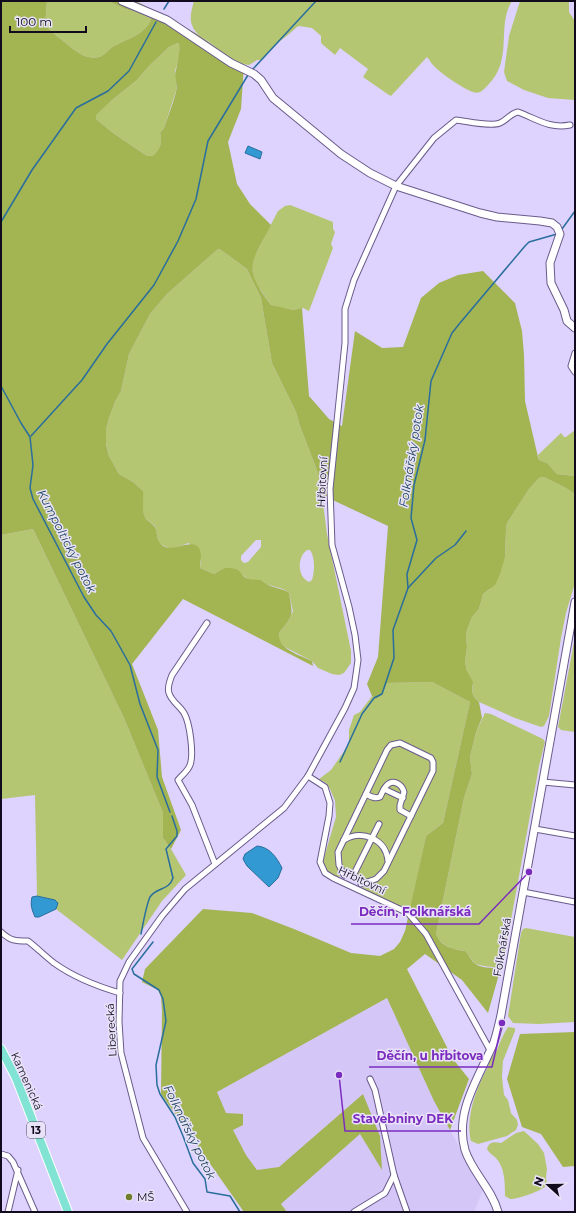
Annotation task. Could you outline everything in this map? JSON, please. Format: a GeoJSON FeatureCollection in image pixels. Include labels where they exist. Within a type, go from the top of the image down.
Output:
{"type":"FeatureCollection","features":[{"type":"Feature","properties":{"kind":"main road","name":"Kamenická"},"geometry":{"type":"LineString","coordinates":[[1,1049],[16,1078],[68,1212]]}},
{"type":"Feature","properties":{"kind":"street"},"geometry":{"type":"LineString","coordinates":[[122,1],[167,20],[232,63],[254,74],[261,80],[273,98],[341,154],[370,173],[396,186],[480,213],[497,217],[552,223],[557,227],[560,234],[550,263],[551,283],[564,310],[567,321],[575,327]]}},
{"type":"Feature","properties":{"kind":"street","name":"Hřbitovní"},"geometry":{"type":"LineString","coordinates":[[120,993],[120,981],[129,962],[162,916],[185,889],[284,808],[308,776],[345,708],[354,688],[358,660],[349,607],[332,545],[330,489],[345,344],[345,309],[354,280],[396,186],[434,138],[456,120],[499,124],[514,113],[518,112],[551,126],[559,127],[570,124]]}},
{"type":"Feature","properties":{"kind":"street"},"geometry":{"type":"LineString","coordinates":[[575,354],[571,366],[575,372]]}},
{"type":"Feature","properties":{"kind":"street","name":"Folknářská"},"geometry":{"type":"LineString","coordinates":[[498,1212],[496,1203],[468,1157],[463,1136],[465,1113],[474,1082],[490,1050],[497,1032],[501,1015],[575,602]]}},
{"type":"Feature","properties":{"kind":"street"},"geometry":{"type":"LineString","coordinates":[[207,623],[172,675],[168,685],[169,693],[184,713],[187,721],[191,747],[191,760],[189,767],[178,780],[192,805],[215,864]]}},
{"type":"Feature","properties":{"kind":"street"},"geometry":{"type":"LineString","coordinates":[[344,875],[337,858],[338,852],[387,750],[391,746],[400,743],[431,758],[433,771],[388,862],[380,876],[371,882],[361,884]]}},
{"type":"Feature","properties":{"kind":"street","name":"Hřbitovní"},"geometry":{"type":"LineString","coordinates":[[308,776],[325,788],[330,803],[330,816],[320,862],[325,873],[408,913],[426,934],[490,1050]]}},
{"type":"Feature","properties":{"kind":"street"},"geometry":{"type":"LineString","coordinates":[[366,794],[378,798],[389,784],[393,782],[399,783],[402,785],[404,792],[400,810],[411,816]]}},
{"type":"Feature","properties":{"kind":"street"},"geometry":{"type":"LineString","coordinates":[[543,782],[575,785]]}},
{"type":"Feature","properties":{"kind":"street"},"geometry":{"type":"LineString","coordinates":[[384,789],[403,798]]}},
{"type":"Feature","properties":{"kind":"street"},"geometry":{"type":"LineString","coordinates":[[355,872],[379,824]]}},
{"type":"Feature","properties":{"kind":"street"},"geometry":{"type":"LineString","coordinates":[[535,829],[575,836]]}},
{"type":"Feature","properties":{"kind":"street"},"geometry":{"type":"LineString","coordinates":[[343,841],[350,837],[359,835],[372,838],[378,841],[384,848],[388,862]]}},
{"type":"Feature","properties":{"kind":"street"},"geometry":{"type":"LineString","coordinates":[[522,892],[575,902]]}},
{"type":"Feature","properties":{"kind":"street","name":"Liberecká"},"geometry":{"type":"LineString","coordinates":[[1,932],[9,939],[15,941],[28,941],[54,963],[72,975],[93,985],[120,993],[119,1030],[121,1053],[143,1138],[183,1209],[187,1212]]}},
{"type":"Feature","properties":{"kind":"street"},"geometry":{"type":"LineString","coordinates":[[370,1079],[375,1090],[394,1175],[407,1212]]}},
{"type":"Feature","properties":{"kind":"street"},"geometry":{"type":"LineString","coordinates":[[1,1154],[8,1156],[18,1170],[35,1212]]}},
{"type":"Feature","properties":{"kind":"street"},"geometry":{"type":"LineString","coordinates":[[8,1212],[18,1170]]}},
{"type":"Feature","properties":{"kind":"street"},"geometry":{"type":"LineString","coordinates":[[354,1212],[385,1192],[394,1175]]}},
{"type":"Feature","properties":{"kind":"shaded area"},"geometry":{"type":"Polygon","coordinates":[[[387,998],[434,1101],[483,1190],[474,1212],[287,1212],[281,1204],[360,1134],[382,1169],[363,1094],[279,1167],[257,1170],[246,1155],[233,1130],[217,1092],[387,998]]]}},
{"type":"Feature","properties":{"kind":"green space"},"geometry":{"type":"Polygon","coordinates":[[[1,1],[47,1],[45,25],[78,53],[94,58],[102,56],[112,47],[139,34],[146,28],[151,20],[149,15],[125,9],[108,1],[138,2],[199,35],[235,61],[244,65],[241,109],[228,142],[237,184],[250,204],[271,225],[255,257],[253,273],[256,282],[271,305],[293,310],[302,308],[309,396],[329,419],[342,426],[355,331],[382,348],[403,347],[421,298],[439,283],[458,275],[483,271],[515,303],[522,331],[525,401],[539,460],[547,463],[557,474],[575,476],[575,494],[544,477],[539,478],[529,489],[507,523],[505,557],[500,574],[495,585],[483,594],[479,609],[472,617],[466,635],[467,647],[465,662],[467,671],[473,682],[472,692],[474,697],[479,702],[482,718],[476,732],[470,757],[472,774],[464,798],[436,934],[441,942],[448,947],[465,951],[478,966],[486,968],[501,967],[488,1013],[462,980],[425,954],[407,969],[453,1059],[469,1079],[450,1130],[434,1101],[387,998],[217,1092],[226,1113],[243,1114],[243,1125],[233,1130],[246,1155],[257,1170],[279,1167],[363,1094],[380,1136],[382,1170],[360,1134],[281,1204],[287,1212],[244,1212],[161,1094],[161,997],[158,990],[142,982],[145,969],[203,909],[252,913],[351,953],[380,956],[394,949],[400,942],[405,931],[426,836],[443,823],[470,702],[432,682],[387,683],[382,694],[376,699],[372,696],[367,684],[378,657],[388,526],[322,495],[318,473],[296,412],[272,363],[261,298],[247,269],[218,249],[167,294],[150,314],[129,354],[121,391],[115,402],[106,430],[106,444],[109,456],[119,474],[133,482],[143,491],[144,516],[155,527],[158,540],[161,544],[168,548],[173,548],[193,544],[200,550],[200,568],[214,574],[226,568],[235,569],[240,571],[246,578],[261,580],[289,593],[292,611],[290,618],[279,633],[279,639],[290,651],[312,661],[313,666],[183,599],[132,664],[158,730],[162,777],[181,830],[171,849],[163,838],[163,813],[124,718],[33,529],[1,535],[1,1]],[[177,43],[169,47],[137,80],[96,115],[96,119],[113,133],[147,156],[153,156],[159,148],[161,142],[160,133],[164,128],[175,96],[179,44],[177,43]]]}},
{"type":"Feature","properties":{"kind":"green space"},"geometry":{"type":"Polygon","coordinates":[[[47,1],[108,1],[125,9],[149,15],[151,20],[146,28],[135,36],[112,47],[104,55],[94,58],[82,55],[45,25],[47,1]]]}},
{"type":"Feature","properties":{"kind":"green space"},"geometry":{"type":"Polygon","coordinates":[[[194,1],[512,1],[507,11],[505,21],[503,54],[500,64],[496,75],[482,91],[475,93],[457,84],[436,68],[427,57],[391,96],[363,77],[368,69],[340,48],[335,55],[322,44],[321,36],[312,28],[297,27],[274,46],[261,60],[257,60],[249,65],[234,60],[195,31],[191,19],[194,1]]]}},
{"type":"Feature","properties":{"kind":"green space"},"geometry":{"type":"Polygon","coordinates":[[[520,1],[569,1],[569,12],[575,21],[575,100],[548,98],[524,90],[507,81],[504,72],[509,36],[520,1]]]}},
{"type":"Feature","properties":{"kind":"green space"},"geometry":{"type":"Polygon","coordinates":[[[176,43],[179,44],[179,58],[175,71],[177,79],[176,91],[164,128],[160,133],[161,142],[158,151],[154,156],[147,156],[113,133],[96,119],[95,115],[137,80],[169,47],[176,43]]]}},
{"type":"Feature","properties":{"kind":"green space"},"geometry":{"type":"Polygon","coordinates":[[[290,205],[333,222],[333,229],[335,232],[331,244],[333,248],[309,311],[303,308],[293,310],[271,305],[255,282],[253,275],[252,267],[254,257],[278,211],[285,206],[290,205]]]}},
{"type":"Feature","properties":{"kind":"green space"},"geometry":{"type":"Polygon","coordinates":[[[218,249],[247,269],[261,298],[272,363],[296,412],[318,473],[327,534],[351,651],[351,663],[344,673],[339,675],[332,674],[318,668],[312,661],[285,647],[279,641],[279,633],[289,620],[293,611],[289,593],[283,589],[265,584],[264,582],[249,580],[235,569],[229,568],[214,574],[200,568],[201,560],[189,543],[171,549],[159,543],[155,526],[145,518],[143,511],[143,491],[133,482],[119,474],[109,456],[106,443],[106,430],[115,402],[121,391],[129,354],[150,314],[167,294],[218,249]],[[256,540],[241,556],[241,560],[244,563],[248,562],[261,547],[261,540],[256,540]],[[307,550],[301,557],[300,572],[309,582],[312,580],[314,564],[312,553],[310,550],[307,550]]]}},
{"type":"Feature","properties":{"kind":"green space"},"geometry":{"type":"Polygon","coordinates":[[[575,430],[575,476],[557,474],[547,463],[539,460],[538,455],[561,433],[564,437],[566,437],[575,430]]]}},
{"type":"Feature","properties":{"kind":"green space"},"geometry":{"type":"Polygon","coordinates":[[[544,477],[575,494],[575,583],[566,613],[561,638],[549,716],[544,726],[541,727],[515,718],[479,702],[474,697],[472,692],[473,685],[465,662],[467,630],[472,617],[479,609],[483,594],[490,589],[505,557],[507,523],[529,489],[539,478],[544,477]]]}},
{"type":"Feature","properties":{"kind":"green space"},"geometry":{"type":"Polygon","coordinates":[[[33,529],[124,718],[163,813],[163,838],[186,875],[162,901],[122,960],[56,909],[58,903],[55,900],[37,896],[35,795],[1,799],[1,535],[33,529]]]}},
{"type":"Feature","properties":{"kind":"green space"},"geometry":{"type":"Polygon","coordinates":[[[575,637],[575,732],[561,730],[558,727],[575,637]]]}},
{"type":"Feature","properties":{"kind":"green space"},"geometry":{"type":"Polygon","coordinates":[[[432,682],[470,702],[443,823],[426,836],[410,911],[363,889],[363,882],[356,875],[343,872],[338,878],[327,871],[323,861],[336,817],[335,801],[326,783],[319,779],[331,770],[349,744],[349,730],[354,715],[360,712],[372,696],[376,699],[386,683],[432,682]]]}},
{"type":"Feature","properties":{"kind":"green space"},"geometry":{"type":"Polygon","coordinates":[[[485,713],[491,714],[543,739],[545,742],[539,766],[503,964],[499,968],[475,964],[465,951],[453,949],[445,945],[437,938],[436,934],[464,798],[472,774],[470,757],[476,732],[485,713]]]}},
{"type":"Feature","properties":{"kind":"green space"},"geometry":{"type":"Polygon","coordinates":[[[526,928],[575,937],[575,1022],[539,1024],[513,1023],[508,1016],[521,933],[523,929],[526,928]]]}},
{"type":"Feature","properties":{"kind":"green space"},"geometry":{"type":"Polygon","coordinates":[[[508,1027],[515,1028],[515,1031],[503,1061],[502,1077],[504,1095],[508,1100],[511,1113],[517,1120],[518,1125],[516,1130],[507,1136],[478,1144],[471,1141],[469,1123],[473,1104],[479,1085],[488,1068],[489,1061],[497,1050],[508,1027]]]}},
{"type":"Feature","properties":{"kind":"green space"},"geometry":{"type":"Polygon","coordinates":[[[575,1032],[575,1166],[563,1167],[541,1134],[522,1127],[507,1079],[520,1034],[575,1032]]]}},
{"type":"Feature","properties":{"kind":"green space"},"geometry":{"type":"Polygon","coordinates":[[[524,1131],[538,1144],[544,1153],[547,1169],[547,1185],[530,1194],[510,1199],[505,1196],[505,1181],[501,1166],[496,1158],[487,1149],[491,1143],[501,1143],[516,1133],[524,1131]]]}},
{"type":"Feature","properties":{"kind":"water"},"geometry":{"type":"Polygon","coordinates":[[[248,146],[262,152],[260,159],[245,153],[248,146]]]}},
{"type":"Feature","properties":{"kind":"water"},"geometry":{"type":"Polygon","coordinates":[[[257,846],[266,848],[275,857],[282,868],[278,878],[269,887],[247,866],[243,859],[245,854],[257,846]]]}},
{"type":"Feature","properties":{"kind":"water"},"geometry":{"type":"Polygon","coordinates":[[[37,896],[55,900],[58,903],[56,909],[39,917],[35,917],[31,900],[32,897],[37,896]]]}},
{"type":"Feature","properties":{"kind":"waterway"},"geometry":{"type":"LineString","coordinates":[[164,9],[169,1]]}},
{"type":"Feature","properties":{"kind":"waterway"},"geometry":{"type":"LineString","coordinates":[[253,69],[316,1]]}},
{"type":"Feature","properties":{"kind":"waterway"},"geometry":{"type":"LineString","coordinates":[[1,222],[32,170],[76,108],[108,91],[129,71],[156,22]]}},
{"type":"Feature","properties":{"kind":"waterway"},"geometry":{"type":"LineString","coordinates":[[31,436],[82,380],[107,344],[154,285],[178,241],[196,199],[208,141],[248,75]]}},
{"type":"Feature","properties":{"kind":"waterway","name":"Folknářský potok"},"geometry":{"type":"LineString","coordinates":[[562,229],[575,211]]}},
{"type":"Feature","properties":{"kind":"waterway","name":"Folknářský potok"},"geometry":{"type":"LineString","coordinates":[[340,762],[362,714],[374,698],[382,694],[394,658],[393,630],[408,588],[407,574],[417,540],[411,518],[414,485],[425,440],[431,381],[452,333],[525,246],[529,242],[557,234]]}},
{"type":"Feature","properties":{"kind":"waterway","name":"Kumpoltický potok"},"geometry":{"type":"LineString","coordinates":[[1,386],[30,437],[33,465],[30,488],[33,499],[84,597],[96,615],[111,631],[130,665],[140,704],[158,750],[157,777],[170,812]]}},
{"type":"Feature","properties":{"kind":"waterway"},"geometry":{"type":"LineString","coordinates":[[408,588],[436,558],[455,545],[466,531]]}},
{"type":"Feature","properties":{"kind":"waterway","name":"Kumpoltický potok"},"geometry":{"type":"LineString","coordinates":[[141,934],[150,897],[169,885],[173,878],[166,849],[177,836],[177,831],[172,816]]}},
{"type":"Feature","properties":{"kind":"waterway","name":"Folknářský potok"},"geometry":{"type":"LineString","coordinates":[[153,942],[132,969],[134,974],[159,990],[163,999],[166,1021],[156,1065],[157,1085],[160,1094],[175,1117],[193,1163],[205,1179],[207,1192],[230,1196],[240,1212]]}},
{"type":"Feature","properties":{"kind":"place","name":"Děčín, Folknářská"},"geometry":{"type":"Point","coordinates":[529,872]}},
{"type":"Feature","properties":{"kind":"place","name":"Děčín, u hřbitova"},"geometry":{"type":"Point","coordinates":[502,1023]}},
{"type":"Feature","properties":{"kind":"place","name":"Stavebniny DEK"},"geometry":{"type":"Point","coordinates":[339,1075]}},
{"type":"Feature","properties":{"kind":"place","name":"MŠ"},"geometry":{"type":"Point","coordinates":[129,1197]}}]}
